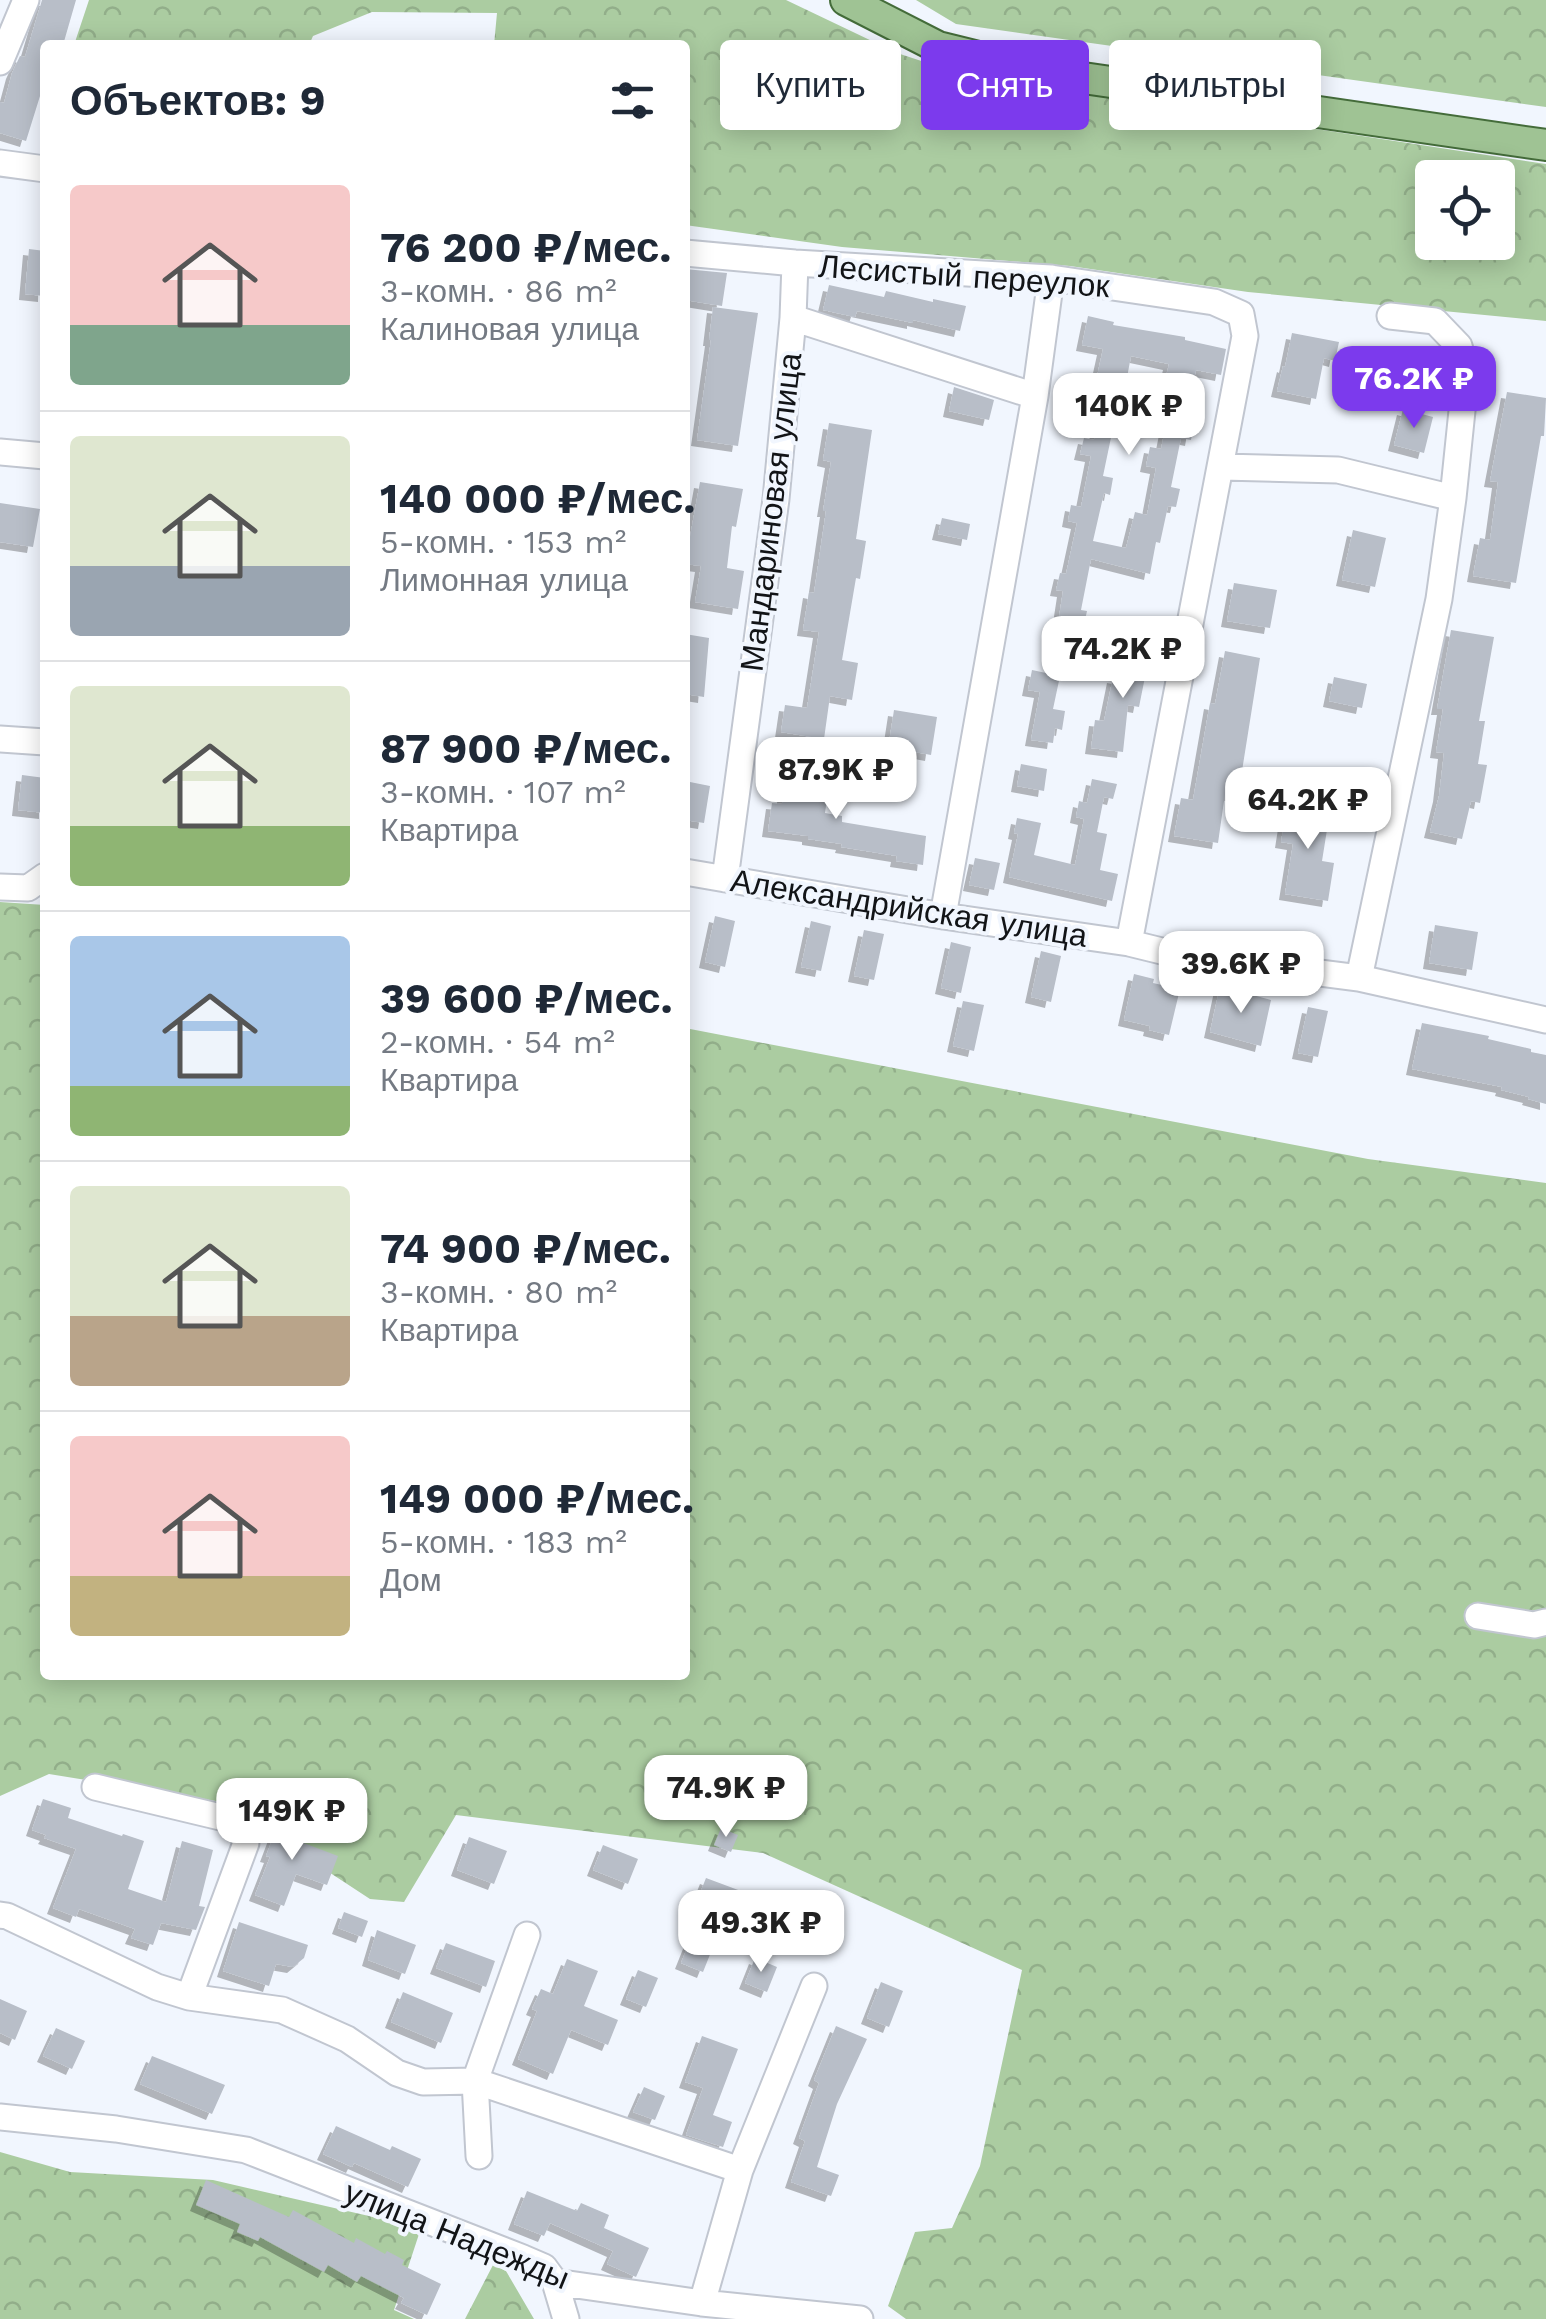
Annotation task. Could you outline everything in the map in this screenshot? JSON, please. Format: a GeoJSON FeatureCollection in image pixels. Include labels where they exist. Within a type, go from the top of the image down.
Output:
{"type":"FeatureCollection","features":[{"type":"Feature","properties":{"kind":"main road"},"geometry":{"type":"LineString","coordinates":[[846,0],[938,48],[1034,71],[1546,145]]}},
{"type":"Feature","properties":{"kind":"street"},"geometry":{"type":"LineString","coordinates":[[0,62],[26,0]]}},
{"type":"Feature","properties":{"kind":"street"},"geometry":{"type":"LineString","coordinates":[[0,162],[40,168]]}},
{"type":"Feature","properties":{"kind":"street","name":"Лесистый переулок"},"geometry":{"type":"LineString","coordinates":[[690,254],[794,264],[1051,278],[1214,302],[1241,314],[1245,336],[1222,467]]}},
{"type":"Feature","properties":{"kind":"street","name":"Мандариновая улица"},"geometry":{"type":"LineString","coordinates":[[725,879],[776,499],[793,318],[794,264]]}},
{"type":"Feature","properties":{"kind":"street"},"geometry":{"type":"LineString","coordinates":[[944,916],[1035,396],[1051,278]]}},
{"type":"Feature","properties":{"kind":"street"},"geometry":{"type":"LineString","coordinates":[[1359,978],[1440,599],[1466,372],[1459,346],[1435,321],[1390,316]]}},
{"type":"Feature","properties":{"kind":"street"},"geometry":{"type":"LineString","coordinates":[[793,318],[1035,396]]}},
{"type":"Feature","properties":{"kind":"street"},"geometry":{"type":"LineString","coordinates":[[0,452],[40,456]]}},
{"type":"Feature","properties":{"kind":"street"},"geometry":{"type":"LineString","coordinates":[[1130,943],[1222,467],[1338,470],[1453,498]]}},
{"type":"Feature","properties":{"kind":"street"},"geometry":{"type":"LineString","coordinates":[[0,739],[40,742]]}},
{"type":"Feature","properties":{"kind":"street","name":"Александрийская улица"},"geometry":{"type":"LineString","coordinates":[[690,873],[1130,943],[1178,955],[1359,978],[1546,1020]]}},
{"type":"Feature","properties":{"kind":"street"},"geometry":{"type":"LineString","coordinates":[[0,886],[28,888],[40,880]]}},
{"type":"Feature","properties":{"kind":"street"},"geometry":{"type":"LineString","coordinates":[[1478,1616],[1534,1625],[1546,1622]]}},
{"type":"Feature","properties":{"kind":"street"},"geometry":{"type":"LineString","coordinates":[[95,1787],[237,1821],[246,1832],[246,1843],[189,1997]]}},
{"type":"Feature","properties":{"kind":"street"},"geometry":{"type":"LineString","coordinates":[[2,1919],[157,1987],[189,1997],[282,2010],[347,2039],[398,2073],[422,2082],[475,2080],[740,2170]]}},
{"type":"Feature","properties":{"kind":"street"},"geometry":{"type":"LineString","coordinates":[[479,2156],[475,2080],[527,1935]]}},
{"type":"Feature","properties":{"kind":"street"},"geometry":{"type":"LineString","coordinates":[[702,2303],[740,2170],[814,1986]]}},
{"type":"Feature","properties":{"kind":"street","name":"улица Надежды"},"geometry":{"type":"LineString","coordinates":[[0,2117],[116,2128],[246,2150],[524,2258],[544,2268],[554,2282],[702,2303],[860,2319]]}},
{"type":"Feature","properties":{"kind":"street"},"geometry":{"type":"LineString","coordinates":[[554,2282],[566,2319]]}},
{"type":"Feature","properties":{"kind":"green space"},"geometry":{"type":"Polygon","coordinates":[[[89,0],[786,0],[870,40],[720,40],[720,130],[901,130],[901,54],[921,61],[921,130],[1089,130],[1089,95],[1109,98],[1109,130],[1321,130],[1546,164],[1546,321],[1248,292],[1070,266],[842,247],[690,226],[690,40],[494,40],[497,13],[372,12],[311,40],[76,40],[89,0]]]}},
{"type":"Feature","properties":{"kind":"green space"},"geometry":{"type":"Polygon","coordinates":[[[916,0],[1546,0],[1546,107],[1321,75],[1321,40],[1109,40],[1109,46],[956,24],[916,0]]]}},
{"type":"Feature","properties":{"kind":"green space"},"geometry":{"type":"Polygon","coordinates":[[[0,902],[40,905],[40,1680],[690,1680],[690,1029],[1368,1159],[1546,1183],[1546,2319],[906,2319],[888,2306],[915,2232],[952,2228],[980,2166],[1022,1970],[763,1853],[456,1815],[404,1902],[370,1899],[222,1802],[49,1774],[0,1796],[0,902]]]}},
{"type":"Feature","properties":{"kind":"green space"},"geometry":{"type":"Polygon","coordinates":[[[0,2152],[70,2172],[213,2180],[421,2228],[394,2310],[414,2319],[0,2319],[0,2152]]]}},
{"type":"Feature","properties":{"kind":"green space"},"geometry":{"type":"Polygon","coordinates":[[[493,2265],[506,2271],[534,2319],[465,2319],[493,2265]]]}},
{"type":"Feature","properties":{"kind":"building"},"geometry":{"type":"Polygon","coordinates":[[[42,0],[76,0],[64,40],[40,40],[40,96],[26,141],[0,133],[0,102],[4,103],[20,56],[25,57],[42,0]]]}},
{"type":"Feature","properties":{"kind":"building"},"geometry":{"type":"Polygon","coordinates":[[[29,249],[40,250],[40,296],[25,294],[29,249]]]}},
{"type":"Feature","properties":{"kind":"building"},"geometry":{"type":"Polygon","coordinates":[[[690,269],[727,273],[722,306],[690,301],[690,269]]]}},
{"type":"Feature","properties":{"kind":"building"},"geometry":{"type":"Polygon","coordinates":[[[829,285],[884,297],[886,291],[966,306],[960,331],[857,311],[855,317],[823,310],[829,285]]]}},
{"type":"Feature","properties":{"kind":"building"},"geometry":{"type":"Polygon","coordinates":[[[713,307],[758,313],[738,446],[697,440],[713,307]]]}},
{"type":"Feature","properties":{"kind":"building"},"geometry":{"type":"Polygon","coordinates":[[[1088,316],[1226,349],[1221,375],[1196,370],[1185,421],[1194,423],[1191,440],[1181,438],[1171,487],[1180,489],[1176,507],[1168,506],[1150,574],[1091,559],[1081,610],[1087,611],[1080,643],[1085,644],[1081,662],[1053,656],[1063,591],[1056,590],[1060,573],[1066,574],[1077,523],[1068,521],[1071,505],[1081,507],[1091,456],[1080,454],[1084,438],[1094,440],[1104,392],[1094,390],[1103,349],[1082,345],[1088,316]],[[1131,356],[1121,410],[1128,412],[1125,430],[1113,428],[1103,476],[1113,478],[1110,495],[1104,493],[1093,541],[1126,548],[1135,512],[1147,515],[1156,468],[1146,466],[1150,447],[1161,449],[1170,404],[1160,402],[1169,364],[1131,356]]]}},
{"type":"Feature","properties":{"kind":"building"},"geometry":{"type":"Polygon","coordinates":[[[1292,333],[1339,342],[1335,361],[1324,358],[1316,399],[1277,391],[1292,333]]]}},
{"type":"Feature","properties":{"kind":"building"},"geometry":{"type":"Polygon","coordinates":[[[954,387],[994,400],[989,420],[949,411],[954,387]]]}},
{"type":"Feature","properties":{"kind":"building"},"geometry":{"type":"Polygon","coordinates":[[[1507,392],[1546,398],[1544,436],[1516,583],[1473,576],[1480,538],[1490,540],[1498,482],[1490,481],[1507,392]]]}},
{"type":"Feature","properties":{"kind":"building"},"geometry":{"type":"Polygon","coordinates":[[[1403,409],[1433,417],[1424,453],[1394,445],[1403,409]]]}},
{"type":"Feature","properties":{"kind":"building"},"geometry":{"type":"Polygon","coordinates":[[[829,423],[872,430],[856,539],[866,541],[842,660],[858,663],[852,700],[830,696],[824,739],[781,732],[785,705],[807,708],[819,632],[803,630],[809,592],[814,593],[826,511],[831,462],[823,460],[829,423]]]}},
{"type":"Feature","properties":{"kind":"building"},"geometry":{"type":"Polygon","coordinates":[[[700,482],[743,489],[736,527],[732,526],[727,568],[744,571],[738,609],[695,602],[701,566],[690,565],[690,537],[700,482]]]}},
{"type":"Feature","properties":{"kind":"building"},"geometry":{"type":"Polygon","coordinates":[[[0,503],[40,509],[33,547],[0,542],[0,503]]]}},
{"type":"Feature","properties":{"kind":"building"},"geometry":{"type":"Polygon","coordinates":[[[942,518],[970,524],[967,540],[938,534],[942,518]]]}},
{"type":"Feature","properties":{"kind":"building"},"geometry":{"type":"Polygon","coordinates":[[[1353,530],[1386,538],[1375,587],[1342,580],[1353,530]]]}},
{"type":"Feature","properties":{"kind":"building"},"geometry":{"type":"Polygon","coordinates":[[[1234,583],[1277,590],[1270,628],[1227,621],[1234,583]]]}},
{"type":"Feature","properties":{"kind":"building"},"geometry":{"type":"Polygon","coordinates":[[[1451,630],[1494,637],[1479,721],[1485,721],[1478,764],[1487,765],[1480,803],[1471,801],[1462,839],[1430,832],[1444,753],[1436,752],[1443,709],[1437,709],[1451,630]]]}},
{"type":"Feature","properties":{"kind":"building"},"geometry":{"type":"Polygon","coordinates":[[[690,635],[709,638],[704,697],[690,695],[690,635]]]}},
{"type":"Feature","properties":{"kind":"building"},"geometry":{"type":"Polygon","coordinates":[[[1130,647],[1157,653],[1154,669],[1147,667],[1139,707],[1128,705],[1123,752],[1091,748],[1095,720],[1104,721],[1113,677],[1123,679],[1130,647]]]}},
{"type":"Feature","properties":{"kind":"building"},"geometry":{"type":"Polygon","coordinates":[[[1225,651],[1260,658],[1238,796],[1225,794],[1218,843],[1174,836],[1181,798],[1193,800],[1210,703],[1215,704],[1225,651]]]}},
{"type":"Feature","properties":{"kind":"building"},"geometry":{"type":"Polygon","coordinates":[[[1032,670],[1060,676],[1053,709],[1065,711],[1062,730],[1055,728],[1053,743],[1031,740],[1040,692],[1028,690],[1032,670]]]}},
{"type":"Feature","properties":{"kind":"building"},"geometry":{"type":"Polygon","coordinates":[[[1334,677],[1367,684],[1362,708],[1329,701],[1334,677]]]}},
{"type":"Feature","properties":{"kind":"building"},"geometry":{"type":"Polygon","coordinates":[[[894,710],[937,717],[931,755],[915,752],[910,790],[867,783],[870,759],[886,762],[894,710]]]}},
{"type":"Feature","properties":{"kind":"building"},"geometry":{"type":"Polygon","coordinates":[[[1021,764],[1047,769],[1044,791],[1017,786],[1021,764]]]}},
{"type":"Feature","properties":{"kind":"building"},"geometry":{"type":"Polygon","coordinates":[[[787,770],[830,777],[825,813],[842,816],[842,822],[926,836],[923,865],[808,836],[768,831],[772,803],[782,804],[787,770]]]}},
{"type":"Feature","properties":{"kind":"building"},"geometry":{"type":"Polygon","coordinates":[[[22,775],[40,777],[40,812],[18,810],[22,775]]]}},
{"type":"Feature","properties":{"kind":"building"},"geometry":{"type":"Polygon","coordinates":[[[1092,779],[1117,784],[1113,799],[1104,797],[1097,832],[1107,834],[1100,870],[1118,874],[1112,901],[1009,877],[1018,834],[1014,833],[1017,818],[1041,823],[1034,855],[1075,865],[1084,819],[1076,817],[1079,801],[1087,803],[1092,779]]]}},
{"type":"Feature","properties":{"kind":"building"},"geometry":{"type":"Polygon","coordinates":[[[690,782],[710,786],[704,823],[690,821],[690,782]]]}},
{"type":"Feature","properties":{"kind":"building"},"geometry":{"type":"Polygon","coordinates":[[[1287,804],[1330,811],[1322,861],[1334,863],[1328,901],[1285,894],[1293,844],[1281,842],[1287,804]]]}},
{"type":"Feature","properties":{"kind":"building"},"geometry":{"type":"Polygon","coordinates":[[[975,858],[1000,863],[994,890],[969,885],[975,858]]]}},
{"type":"Feature","properties":{"kind":"building"},"geometry":{"type":"Polygon","coordinates":[[[715,916],[735,921],[725,967],[705,962],[715,916]]]}},
{"type":"Feature","properties":{"kind":"building"},"geometry":{"type":"Polygon","coordinates":[[[811,921],[831,926],[821,971],[801,967],[811,921]]]}},
{"type":"Feature","properties":{"kind":"building"},"geometry":{"type":"Polygon","coordinates":[[[1435,925],[1478,932],[1472,970],[1429,963],[1435,925]]]}},
{"type":"Feature","properties":{"kind":"building"},"geometry":{"type":"Polygon","coordinates":[[[864,930],[884,934],[874,980],[854,976],[864,930]]]}},
{"type":"Feature","properties":{"kind":"building"},"geometry":{"type":"Polygon","coordinates":[[[951,942],[971,947],[961,993],[941,988],[951,942]]]}},
{"type":"Feature","properties":{"kind":"building"},"geometry":{"type":"Polygon","coordinates":[[[1041,951],[1061,956],[1051,1002],[1031,997],[1041,951]]]}},
{"type":"Feature","properties":{"kind":"building"},"geometry":{"type":"Polygon","coordinates":[[[1134,974],[1180,989],[1169,1035],[1124,1020],[1134,974]]]}},
{"type":"Feature","properties":{"kind":"building"},"geometry":{"type":"Polygon","coordinates":[[[1220,986],[1271,1000],[1261,1046],[1210,1032],[1220,986]]]}},
{"type":"Feature","properties":{"kind":"building"},"geometry":{"type":"Polygon","coordinates":[[[963,1001],[984,1005],[974,1051],[953,1046],[963,1001]]]}},
{"type":"Feature","properties":{"kind":"building"},"geometry":{"type":"Polygon","coordinates":[[[1308,1007],[1328,1011],[1318,1057],[1298,1053],[1308,1007]]]}},
{"type":"Feature","properties":{"kind":"building"},"geometry":{"type":"Polygon","coordinates":[[[1422,1023],[1489,1036],[1488,1039],[1546,1055],[1546,1104],[1501,1090],[1502,1087],[1412,1069],[1422,1023]]]}},
{"type":"Feature","properties":{"kind":"building"},"geometry":{"type":"Polygon","coordinates":[[[43,1799],[71,1808],[68,1818],[144,1841],[128,1889],[166,1902],[182,1841],[213,1850],[199,1906],[205,1907],[196,1930],[161,1923],[153,1945],[131,1938],[135,1929],[79,1909],[76,1917],[53,1908],[76,1849],[32,1830],[43,1799]]]}},
{"type":"Feature","properties":{"kind":"building"},"geometry":{"type":"Polygon","coordinates":[[[280,1819],[306,1828],[301,1842],[338,1856],[327,1885],[296,1874],[284,1906],[255,1895],[280,1819]]]}},
{"type":"Feature","properties":{"kind":"building"},"geometry":{"type":"Polygon","coordinates":[[[721,1828],[738,1835],[731,1852],[714,1845],[721,1828]]]}},
{"type":"Feature","properties":{"kind":"building"},"geometry":{"type":"Polygon","coordinates":[[[469,1837],[507,1851],[494,1884],[457,1870],[469,1837]]]}},
{"type":"Feature","properties":{"kind":"building"},"geometry":{"type":"Polygon","coordinates":[[[603,1845],[638,1859],[628,1884],[593,1870],[603,1845]]]}},
{"type":"Feature","properties":{"kind":"building"},"geometry":{"type":"Polygon","coordinates":[[[706,1878],[781,1906],[785,1898],[806,1907],[796,1931],[764,1918],[762,1923],[698,1898],[706,1878]]]}},
{"type":"Feature","properties":{"kind":"building"},"geometry":{"type":"Polygon","coordinates":[[[344,1912],[368,1921],[362,1937],[338,1928],[344,1912]]]}},
{"type":"Feature","properties":{"kind":"building"},"geometry":{"type":"Polygon","coordinates":[[[239,1922],[308,1945],[304,1958],[293,1967],[276,1964],[269,1986],[223,1971],[239,1922]]]}},
{"type":"Feature","properties":{"kind":"building"},"geometry":{"type":"Polygon","coordinates":[[[377,1930],[416,1945],[405,1974],[368,1960],[377,1930]]]}},
{"type":"Feature","properties":{"kind":"building"},"geometry":{"type":"Polygon","coordinates":[[[691,1938],[713,1947],[703,1972],[681,1963],[691,1938]]]}},
{"type":"Feature","properties":{"kind":"building"},"geometry":{"type":"Polygon","coordinates":[[[446,1943],[495,1961],[486,1987],[436,1968],[446,1943]]]}},
{"type":"Feature","properties":{"kind":"building"},"geometry":{"type":"Polygon","coordinates":[[[755,1958],[777,1967],[767,1992],[745,1983],[755,1958]]]}},
{"type":"Feature","properties":{"kind":"building"},"geometry":{"type":"Polygon","coordinates":[[[567,1959],[598,1971],[584,2006],[618,2020],[608,2045],[571,2030],[553,2074],[518,2059],[537,2011],[532,2009],[541,1989],[553,1994],[567,1959]]]}},
{"type":"Feature","properties":{"kind":"building"},"geometry":{"type":"Polygon","coordinates":[[[638,1970],[658,1978],[646,2007],[626,1999],[638,1970]]]}},
{"type":"Feature","properties":{"kind":"building"},"geometry":{"type":"Polygon","coordinates":[[[881,1982],[903,1991],[889,2027],[867,2018],[881,1982]]]}},
{"type":"Feature","properties":{"kind":"building"},"geometry":{"type":"Polygon","coordinates":[[[403,1992],[453,2013],[441,2043],[391,2022],[403,1992]]]}},
{"type":"Feature","properties":{"kind":"building"},"geometry":{"type":"Polygon","coordinates":[[[0,1999],[27,2011],[15,2040],[0,2033],[0,1999]]]}},
{"type":"Feature","properties":{"kind":"building"},"geometry":{"type":"Polygon","coordinates":[[[836,2026],[867,2039],[837,2104],[817,2167],[839,2175],[831,2196],[791,2182],[805,2141],[799,2138],[819,2083],[814,2080],[836,2026]]]}},
{"type":"Feature","properties":{"kind":"building"},"geometry":{"type":"Polygon","coordinates":[[[56,2028],[85,2041],[72,2069],[43,2056],[56,2028]]]}},
{"type":"Feature","properties":{"kind":"building"},"geometry":{"type":"Polygon","coordinates":[[[702,2036],[738,2049],[713,2115],[732,2122],[723,2147],[686,2135],[703,2088],[685,2082],[702,2036]]]}},
{"type":"Feature","properties":{"kind":"building"},"geometry":{"type":"Polygon","coordinates":[[[152,2056],[225,2085],[212,2114],[140,2084],[152,2056]]]}},
{"type":"Feature","properties":{"kind":"building"},"geometry":{"type":"Polygon","coordinates":[[[644,2087],[665,2096],[655,2120],[633,2112],[644,2087]]]}},
{"type":"Feature","properties":{"kind":"building"},"geometry":{"type":"Polygon","coordinates":[[[336,2126],[421,2159],[408,2187],[323,2154],[336,2126]]]}},
{"type":"Feature","properties":{"kind":"building"},"geometry":{"type":"Polygon","coordinates":[[[206,2180],[289,2217],[293,2210],[354,2243],[356,2238],[404,2260],[402,2265],[441,2284],[427,2315],[361,2276],[357,2282],[328,2265],[324,2272],[260,2237],[258,2241],[237,2232],[240,2224],[196,2205],[206,2180]]]}},
{"type":"Feature","properties":{"kind":"building"},"geometry":{"type":"Polygon","coordinates":[[[527,2191],[577,2211],[581,2203],[609,2215],[604,2228],[649,2248],[636,2277],[607,2264],[613,2251],[550,2223],[544,2236],[514,2224],[527,2191]]]}}]}
